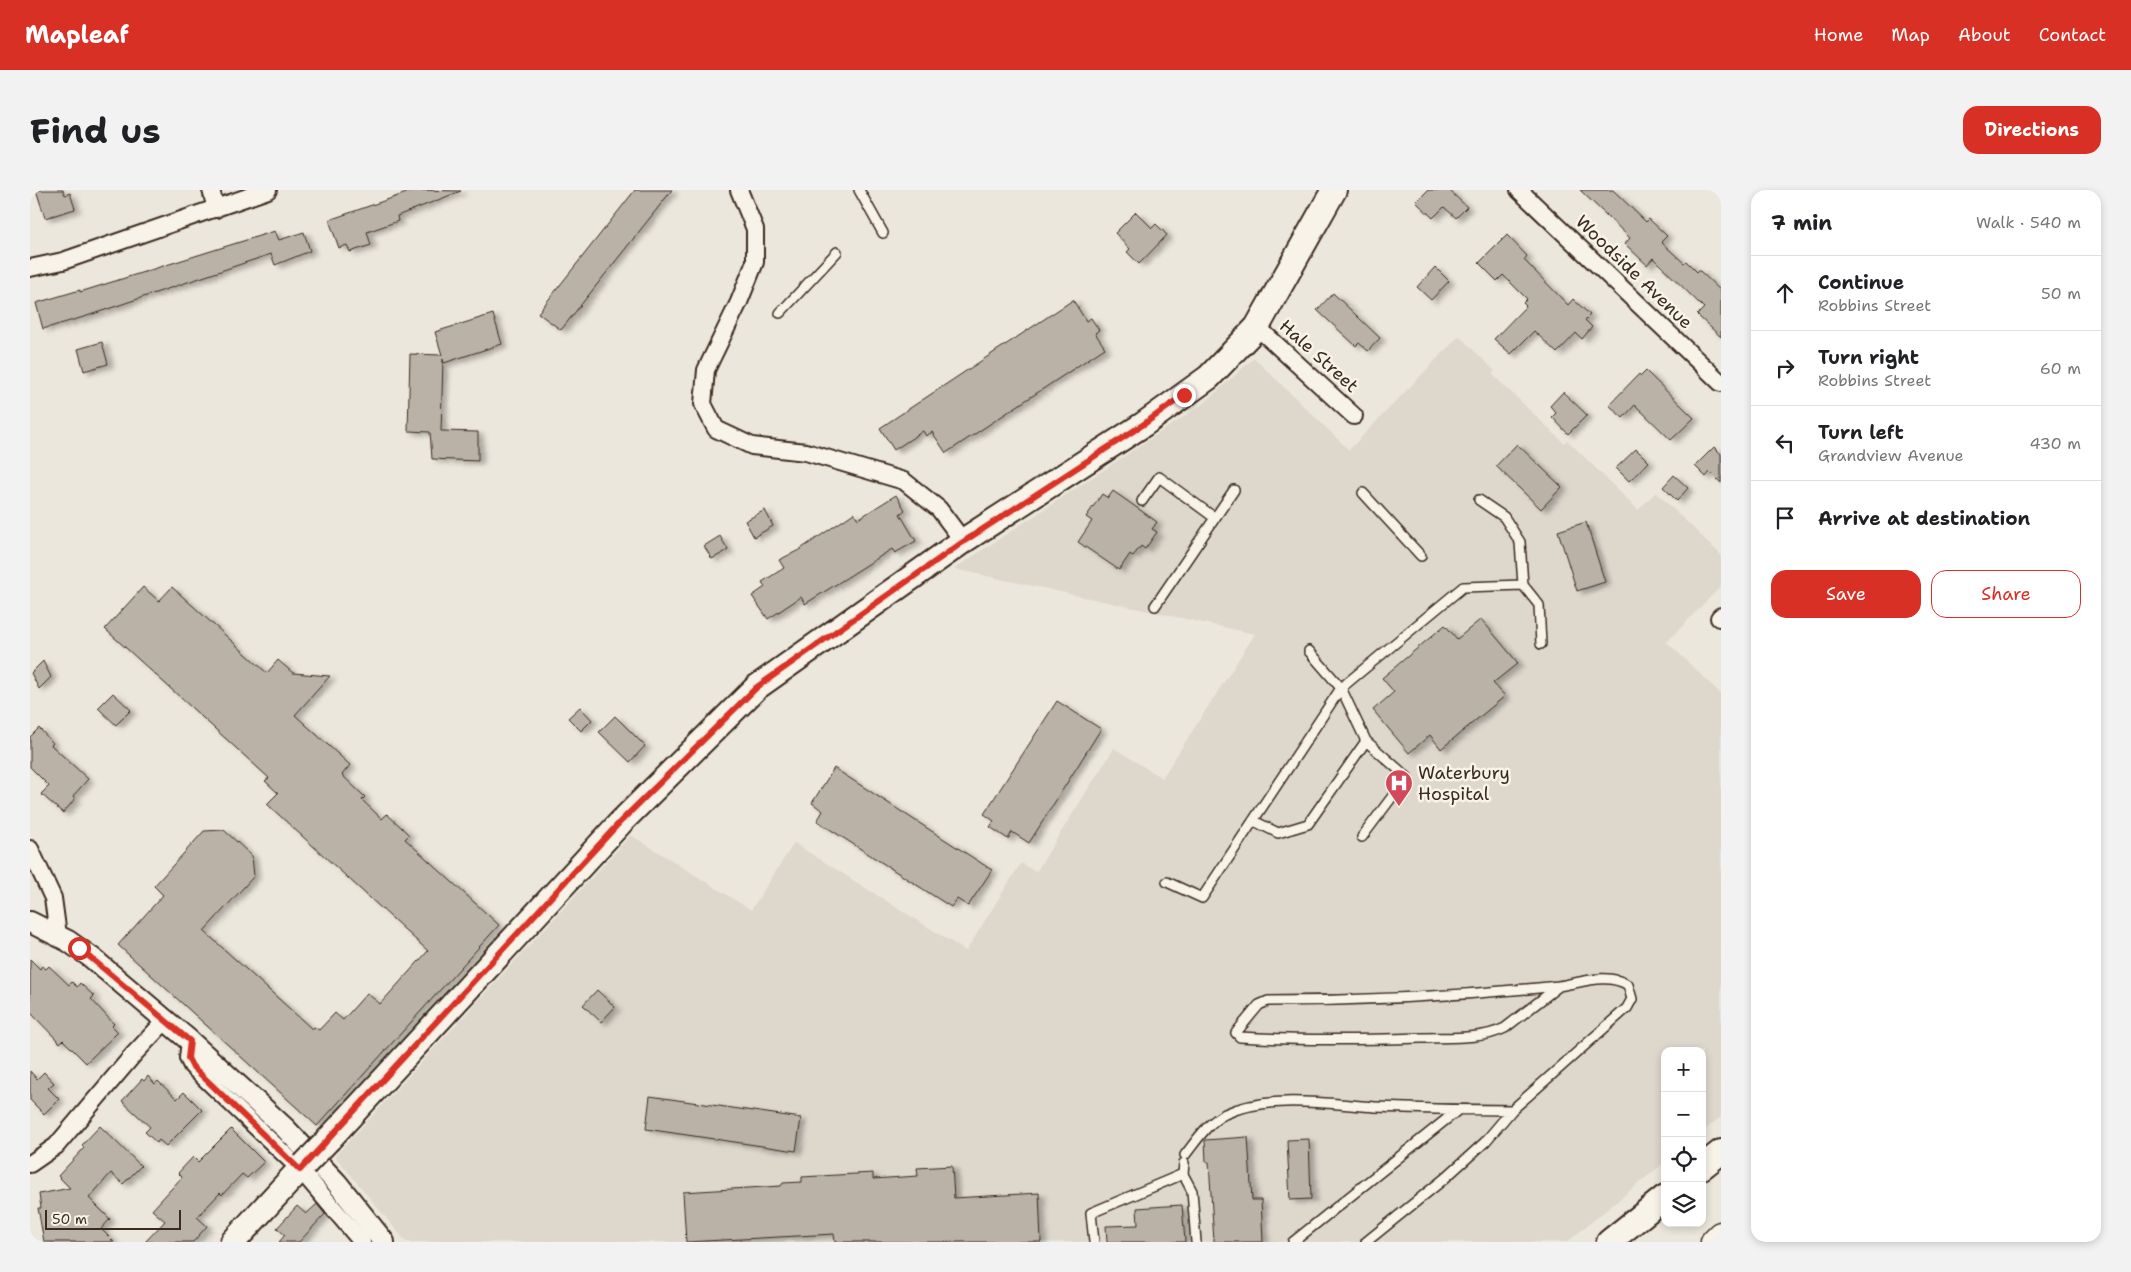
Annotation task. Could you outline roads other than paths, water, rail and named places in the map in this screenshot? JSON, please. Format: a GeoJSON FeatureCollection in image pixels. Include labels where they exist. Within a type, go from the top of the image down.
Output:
{"type":"FeatureCollection","features":[{"type":"Feature","properties":{"kind":"highway"},"geometry":{"type":"LineString","coordinates":[[1715,1242],[1721,1236]]}},
{"type":"Feature","properties":{"kind":"main road"},"geometry":{"type":"LineString","coordinates":[[233,1242],[620,822],[757,687],[963,542],[1144,424],[1209,377],[1257,327],[1334,190]]}},
{"type":"Feature","properties":{"kind":"main road"},"geometry":{"type":"LineString","coordinates":[[1706,1164],[1721,1152]]}},
{"type":"Feature","properties":{"kind":"main road"},"geometry":{"type":"LineString","coordinates":[[1609,1242],[1661,1200]]}},
{"type":"Feature","properties":{"kind":"street"},"geometry":{"type":"LineString","coordinates":[[211,190],[216,209]]}},
{"type":"Feature","properties":{"kind":"street"},"geometry":{"type":"LineString","coordinates":[[30,268],[63,260],[268,190]]}},
{"type":"Feature","properties":{"kind":"street"},"geometry":{"type":"LineString","coordinates":[[739,190],[755,229],[755,262],[739,302],[706,370],[703,404],[716,429],[752,446],[806,452],[904,481],[939,509],[963,542]]}},
{"type":"Feature","properties":{"kind":"street","name":"Woodside Avenue"},"geometry":{"type":"LineString","coordinates":[[1519,190],[1721,383]]}},
{"type":"Feature","properties":{"kind":"street","name":"Hale Street"},"geometry":{"type":"LineString","coordinates":[[1257,327],[1354,416]]}},
{"type":"Feature","properties":{"kind":"street"},"geometry":{"type":"LineString","coordinates":[[30,849],[53,898],[58,935]]}},
{"type":"Feature","properties":{"kind":"street"},"geometry":{"type":"LineString","coordinates":[[30,922],[58,935],[92,958],[190,1041],[306,1148],[355,1204],[384,1242]]}},
{"type":"Feature","properties":{"kind":"street"},"geometry":{"type":"LineString","coordinates":[[30,1164],[56,1146],[134,1054],[166,1020]]}},
{"type":"Feature","properties":{"kind":"street"},"geometry":{"type":"LineString","coordinates":[[190,1041],[188,1058],[192,1066],[302,1167],[362,1242]]}},
{"type":"Feature","properties":{"kind":"lane"},"geometry":{"type":"LineString","coordinates":[[859,190],[883,233]]}},
{"type":"Feature","properties":{"kind":"lane"},"geometry":{"type":"LineString","coordinates":[[780,313],[837,252]]}},
{"type":"Feature","properties":{"kind":"lane"},"geometry":{"type":"LineString","coordinates":[[1142,500],[1159,477],[1215,518]]}},
{"type":"Feature","properties":{"kind":"lane"},"geometry":{"type":"LineString","coordinates":[[1155,606],[1234,490]]}},
{"type":"Feature","properties":{"kind":"lane"},"geometry":{"type":"LineString","coordinates":[[1363,493],[1421,556]]}},
{"type":"Feature","properties":{"kind":"lane"},"geometry":{"type":"LineString","coordinates":[[1479,500],[1504,517],[1520,542],[1523,585],[1539,605],[1541,644]]}},
{"type":"Feature","properties":{"kind":"lane"},"geometry":{"type":"LineString","coordinates":[[1167,882],[1202,898],[1341,688],[1463,587],[1523,585]]}},
{"type":"Feature","properties":{"kind":"lane"},"geometry":{"type":"LineString","coordinates":[[1309,651],[1341,688],[1366,742],[1406,777],[1362,837]]}},
{"type":"Feature","properties":{"kind":"lane"},"geometry":{"type":"LineString","coordinates":[[1254,821],[1278,833],[1308,824],[1366,742]]}},
{"type":"Feature","properties":{"kind":"lane"},"geometry":{"type":"LineString","coordinates":[[1366,1242],[1444,1179],[1485,1142],[1512,1110],[1627,1008],[1632,998],[1628,985],[1620,980],[1606,978],[1559,986],[1428,997],[1352,1001],[1268,1002],[1259,1005],[1236,1033],[1240,1037],[1284,1040],[1382,1039],[1474,1035],[1505,1028],[1559,986]]}},
{"type":"Feature","properties":{"kind":"lane"},"geometry":{"type":"LineString","coordinates":[[1196,1242],[1192,1191],[1183,1174],[1184,1159],[1209,1124],[1240,1108],[1280,1102],[1458,1110],[1512,1110]]}},
{"type":"Feature","properties":{"kind":"lane"},"geometry":{"type":"LineString","coordinates":[[1293,1242],[1458,1110]]}},
{"type":"Feature","properties":{"kind":"lane"},"geometry":{"type":"LineString","coordinates":[[1094,1242],[1091,1213],[1183,1174]]}},
{"type":"Feature","properties":{"kind":"place","name":"Waterbury Hospital"},"geometry":{"type":"Point","coordinates":[1399,807]}}]}
